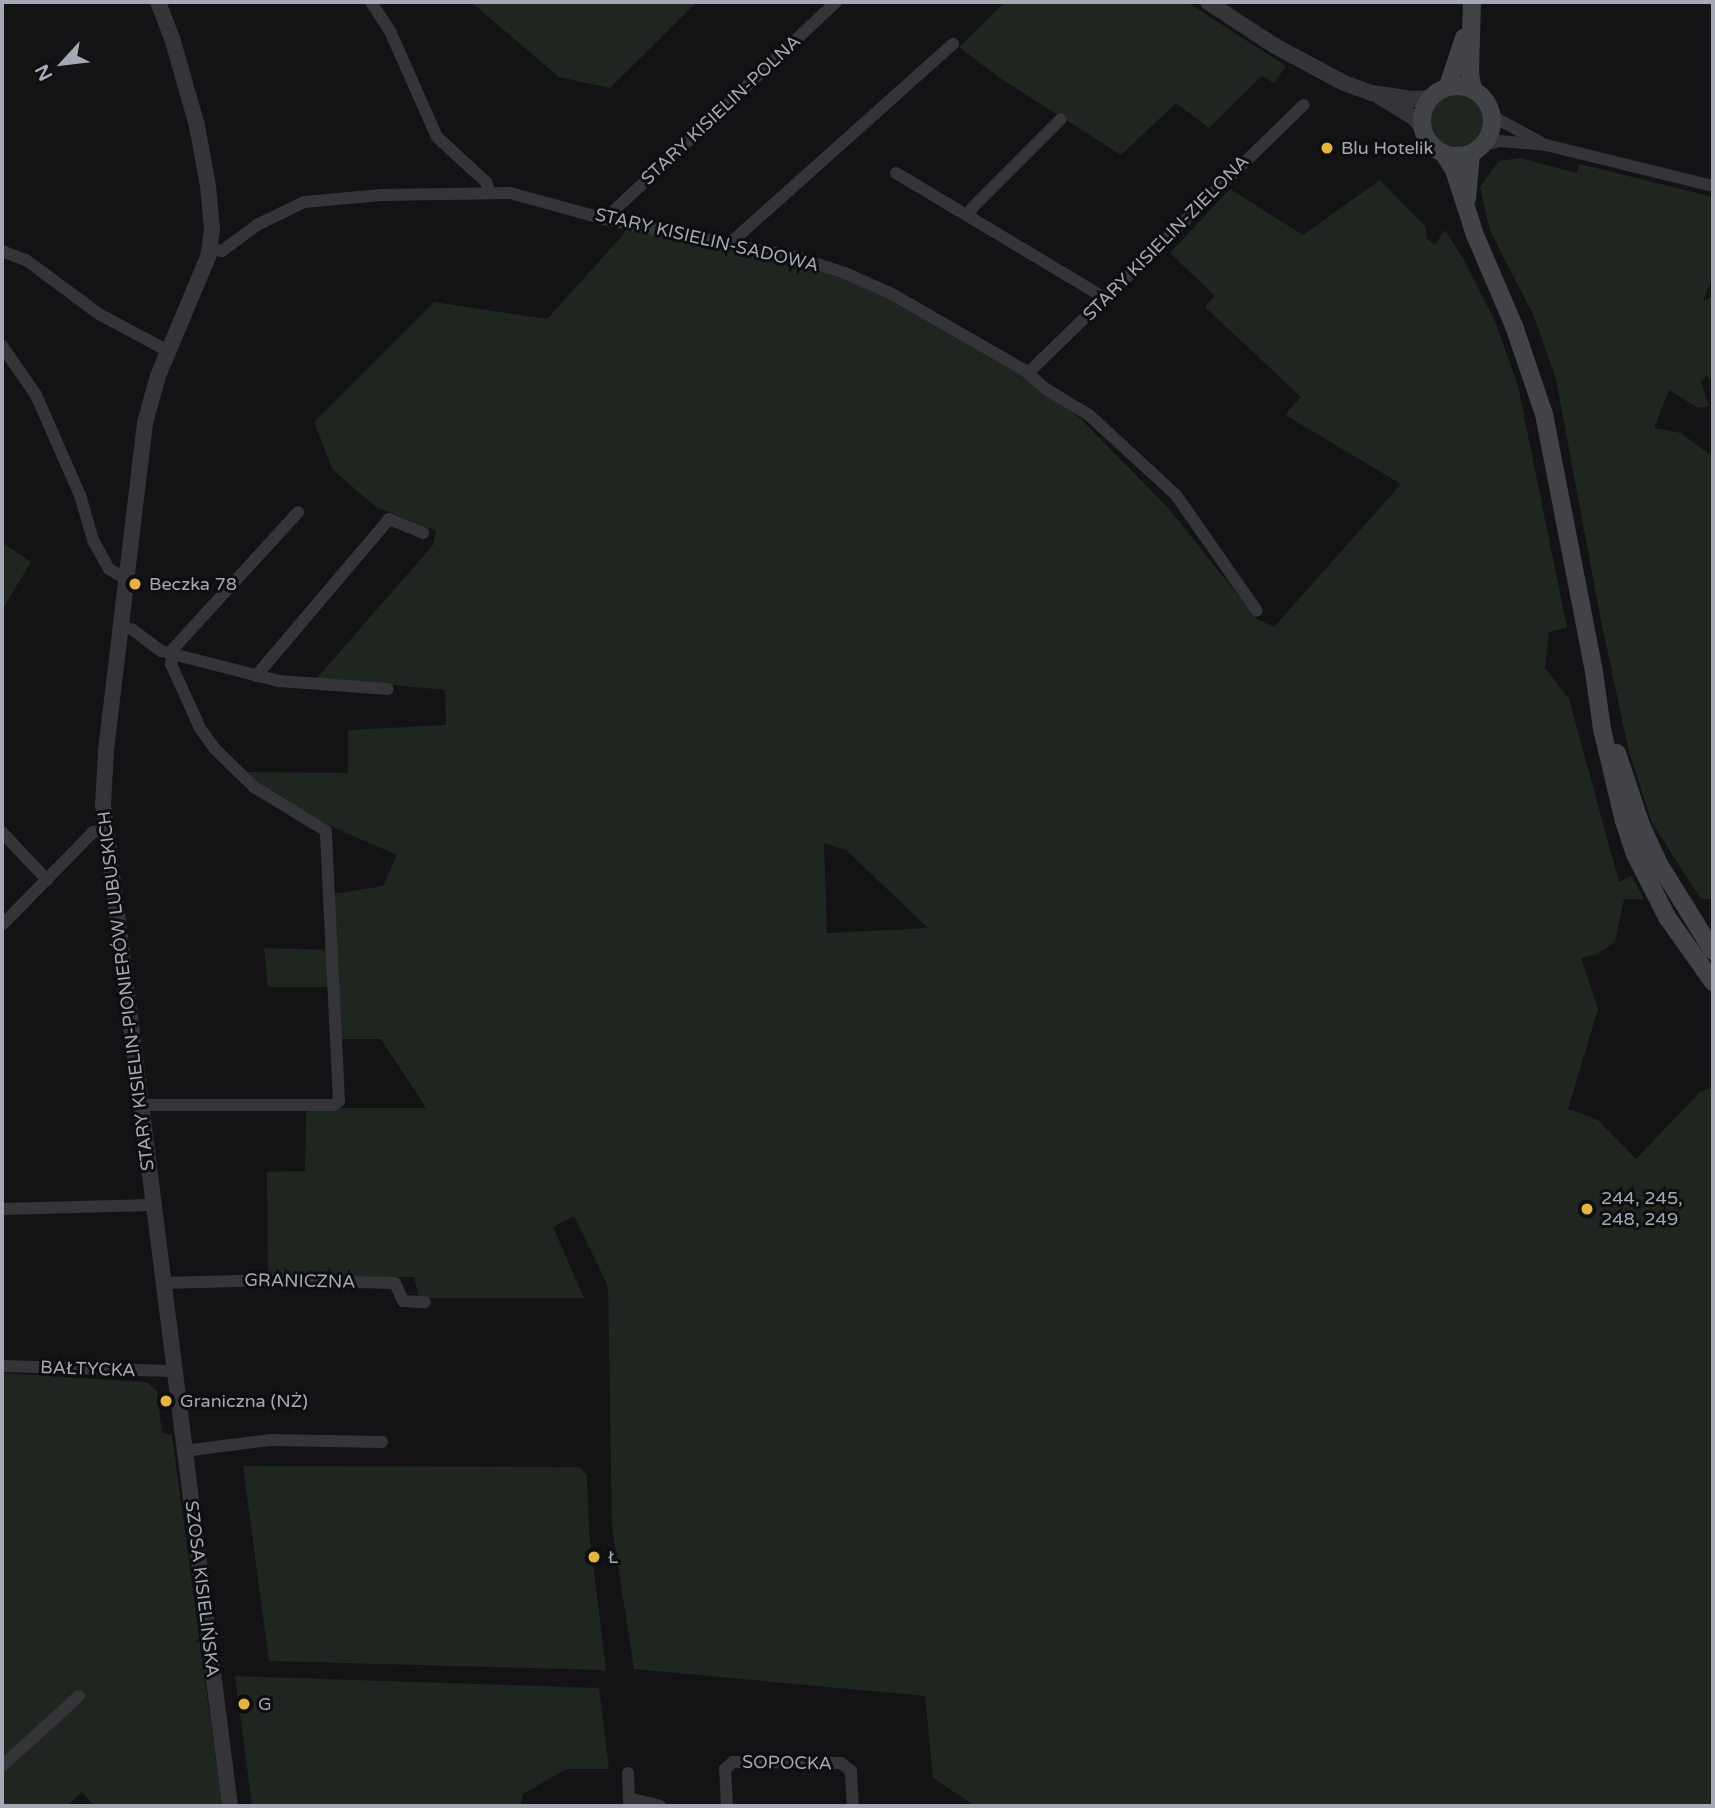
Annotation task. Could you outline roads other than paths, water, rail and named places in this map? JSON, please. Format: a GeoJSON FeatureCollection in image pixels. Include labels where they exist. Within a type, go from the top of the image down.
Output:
{"type":"FeatureCollection","features":[{"type":"Feature","properties":{"kind":"main road"},"geometry":{"type":"LineString","coordinates":[[1471,10],[1448,86],[1431,98],[1422,117],[1423,127],[1430,143],[1444,154],[1454,170],[1544,414],[1614,785],[1635,854],[1667,917],[1713,982]]}},
{"type":"Feature","properties":{"kind":"main road"},"geometry":{"type":"LineString","coordinates":[[1466,206],[1477,149],[1491,130],[1492,116],[1486,103],[1473,90],[1470,73],[1471,10]]}},
{"type":"Feature","properties":{"kind":"main road"},"geometry":{"type":"LineString","coordinates":[[1448,86],[1473,90]]}},
{"type":"Feature","properties":{"kind":"main road"},"geometry":{"type":"LineString","coordinates":[[1444,154],[1459,157],[1477,149]]}},
{"type":"Feature","properties":{"kind":"main road"},"geometry":{"type":"LineString","coordinates":[[1594,672],[1641,825],[1665,875],[1713,951]]}},
{"type":"Feature","properties":{"kind":"street","name":"STARY KISIELIN-PIONIERÓW LUBUSKICH"},"geometry":{"type":"LineString","coordinates":[[158,2],[184,77],[204,160],[211,212],[210,248],[168,351],[145,423],[103,780],[105,830],[173,1371]]}},
{"type":"Feature","properties":{"kind":"street"},"geometry":{"type":"LineString","coordinates":[[371,2],[390,32],[437,136],[486,183],[490,193]]}},
{"type":"Feature","properties":{"kind":"street","name":"STARY KISIELIN-POLNA"},"geometry":{"type":"LineString","coordinates":[[605,219],[836,2]]}},
{"type":"Feature","properties":{"kind":"street"},"geometry":{"type":"LineString","coordinates":[[1208,2],[1319,71],[1372,93],[1413,117],[1423,127]]}},
{"type":"Feature","properties":{"kind":"street"},"geometry":{"type":"LineString","coordinates":[[728,245],[953,44]]}},
{"type":"Feature","properties":{"kind":"street"},"geometry":{"type":"LineString","coordinates":[[1372,93],[1412,99],[1431,98]]}},
{"type":"Feature","properties":{"kind":"street","name":"STARY KISIELIN-ZIELONA"},"geometry":{"type":"LineString","coordinates":[[1029,372],[1304,105]]}},
{"type":"Feature","properties":{"kind":"street"},"geometry":{"type":"LineString","coordinates":[[1492,116],[1546,145]]}},
{"type":"Feature","properties":{"kind":"street"},"geometry":{"type":"LineString","coordinates":[[968,216],[973,207],[1061,119]]}},
{"type":"Feature","properties":{"kind":"street"},"geometry":{"type":"LineString","coordinates":[[1477,149],[1500,141],[1546,145],[1713,186]]}},
{"type":"Feature","properties":{"kind":"street"},"geometry":{"type":"LineString","coordinates":[[895,173],[1105,298]]}},
{"type":"Feature","properties":{"kind":"street","name":"STARY KISIELIN-SADOWA"},"geometry":{"type":"LineString","coordinates":[[210,248],[222,251],[257,225],[304,202],[382,195],[510,192],[605,219],[796,257],[863,280],[1029,372],[1046,389],[1089,415],[1176,495],[1257,611]]}},
{"type":"Feature","properties":{"kind":"street"},"geometry":{"type":"LineString","coordinates":[[2,251],[26,260],[99,314],[168,351]]}},
{"type":"Feature","properties":{"kind":"street"},"geometry":{"type":"LineString","coordinates":[[2,346],[36,395],[80,495],[93,540],[109,569],[126,579]]}},
{"type":"Feature","properties":{"kind":"street"},"geometry":{"type":"LineString","coordinates":[[139,1105],[334,1105],[339,1101],[326,831],[254,787],[215,749],[200,728],[171,664],[174,648],[298,512]]}},
{"type":"Feature","properties":{"kind":"street"},"geometry":{"type":"LineString","coordinates":[[256,676],[388,519],[423,533]]}},
{"type":"Feature","properties":{"kind":"street"},"geometry":{"type":"LineString","coordinates":[[120,626],[132,630],[153,646],[172,654],[256,676],[286,682],[388,689]]}},
{"type":"Feature","properties":{"kind":"street"},"geometry":{"type":"LineString","coordinates":[[2,925],[93,832],[105,830]]}},
{"type":"Feature","properties":{"kind":"street"},"geometry":{"type":"LineString","coordinates":[[2,832],[47,880]]}},
{"type":"Feature","properties":{"kind":"street"},"geometry":{"type":"LineString","coordinates":[[2,1209],[152,1205]]}},
{"type":"Feature","properties":{"kind":"street","name":"GRANICZNA"},"geometry":{"type":"LineString","coordinates":[[163,1283],[268,1280],[395,1283],[403,1301],[425,1302]]}},
{"type":"Feature","properties":{"kind":"street","name":"BAŁTYCKA"},"geometry":{"type":"LineString","coordinates":[[2,1366],[173,1371]]}},
{"type":"Feature","properties":{"kind":"street","name":"SZOSA KISIELIŃSKA"},"geometry":{"type":"LineString","coordinates":[[173,1371],[230,1806]]}},
{"type":"Feature","properties":{"kind":"street"},"geometry":{"type":"LineString","coordinates":[[184,1451],[270,1440],[382,1441]]}},
{"type":"Feature","properties":{"kind":"street"},"geometry":{"type":"LineString","coordinates":[[2,1766],[79,1696]]}},
{"type":"Feature","properties":{"kind":"street","name":"SOPOCKA"},"geometry":{"type":"LineString","coordinates":[[727,1806],[725,1769],[733,1762],[841,1763],[851,1770],[853,1806]]}},
{"type":"Feature","properties":{"kind":"street"},"geometry":{"type":"LineString","coordinates":[[628,1773],[629,1802],[660,1806]]}},
{"type":"Feature","properties":{"kind":"place","name":"Blu Hotelik"},"geometry":{"type":"Point","coordinates":[1327,148]}},
{"type":"Feature","properties":{"kind":"place","name":"Beczka 78"},"geometry":{"type":"Point","coordinates":[135,584]}},
{"type":"Feature","properties":{"kind":"place","name":"244, 245, 248, 249"},"geometry":{"type":"Point","coordinates":[1587,1209]}},
{"type":"Feature","properties":{"kind":"place","name":"Graniczna (NŻ)"},"geometry":{"type":"Point","coordinates":[166,1401]}},
{"type":"Feature","properties":{"kind":"place","name":"Ł"},"geometry":{"type":"Point","coordinates":[594,1557]}},
{"type":"Feature","properties":{"kind":"place","name":"G"},"geometry":{"type":"Point","coordinates":[244,1704]}}]}
